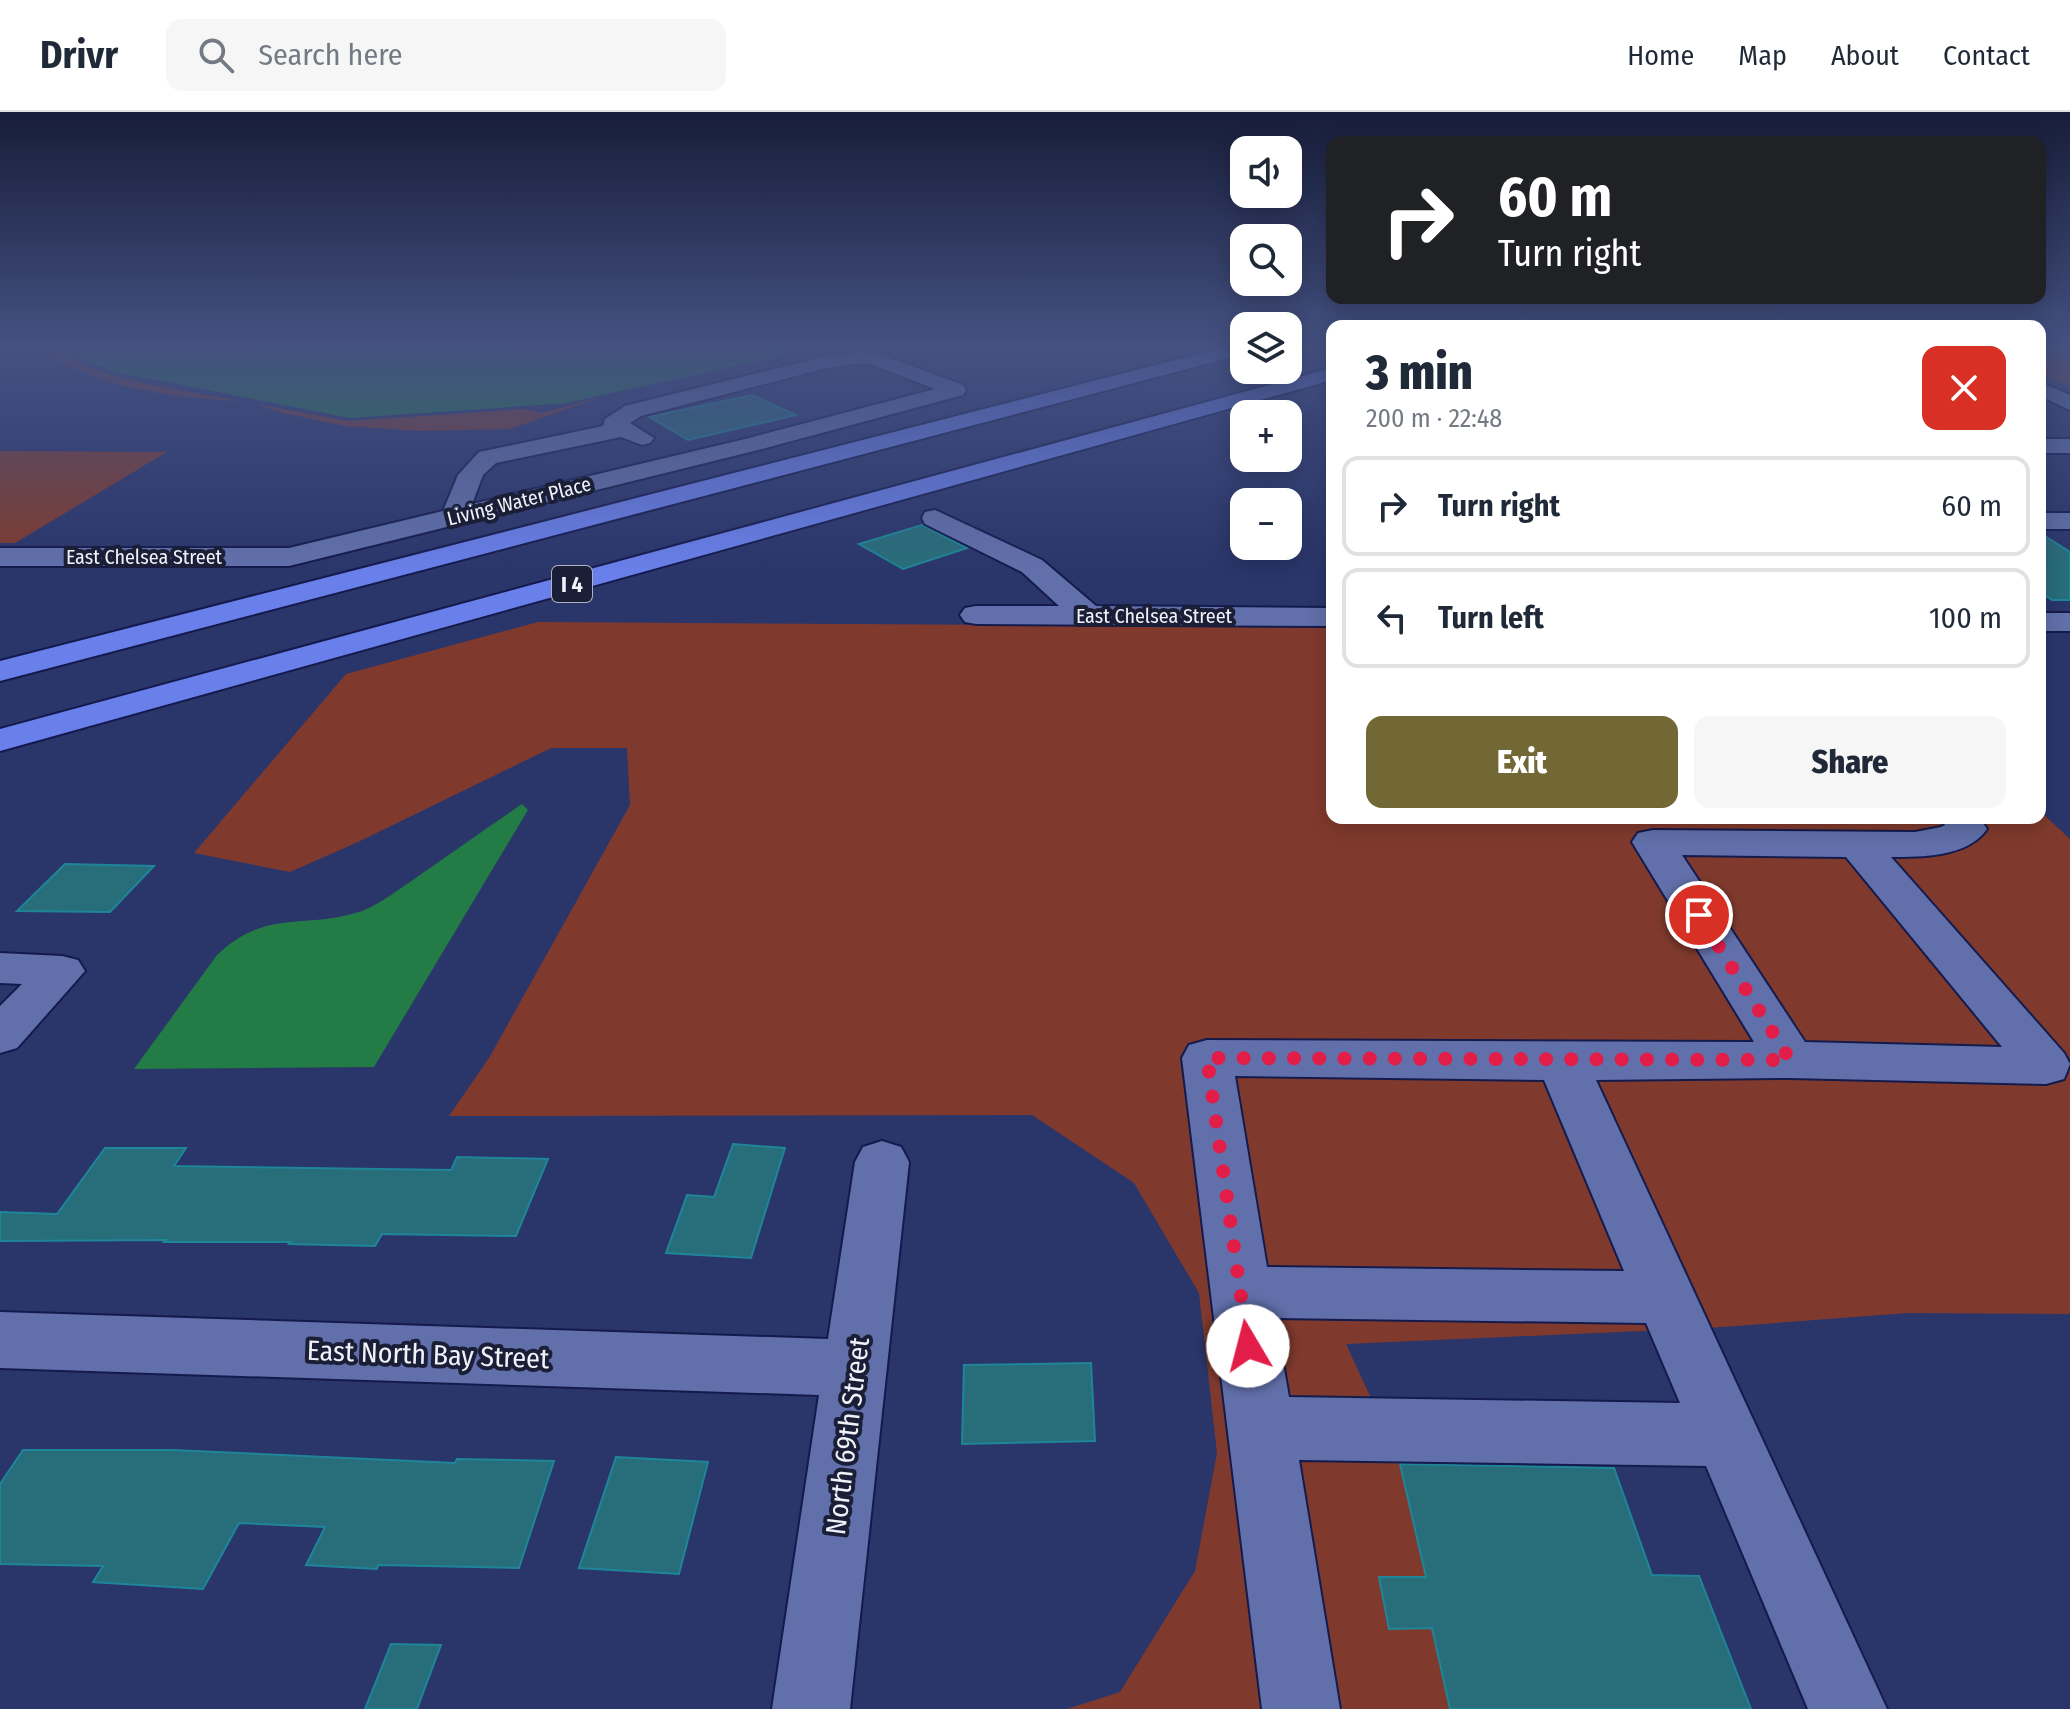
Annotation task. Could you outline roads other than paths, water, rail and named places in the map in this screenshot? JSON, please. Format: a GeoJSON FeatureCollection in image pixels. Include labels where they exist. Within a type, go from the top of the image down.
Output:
{"type":"FeatureCollection","features":[{"type":"Feature","properties":{"kind":"highway"},"geometry":{"type":"LineString","coordinates":[[0,671],[957,422]]}},
{"type":"Feature","properties":{"kind":"highway","name":"I 4"},"geometry":{"type":"LineString","coordinates":[[0,740],[1160,422]]}},
{"type":"Feature","properties":{"kind":"highway"},"geometry":{"type":"LineString","coordinates":[[1144,426],[1170,422]]}},
{"type":"Feature","properties":{"kind":"street"},"geometry":{"type":"LineString","coordinates":[[455,516],[471,475],[478,463],[488,457],[623,422]]}},
{"type":"Feature","properties":{"kind":"street"},"geometry":{"type":"LineString","coordinates":[[631,422],[676,463]]}},
{"type":"Feature","properties":{"kind":"street","name":"Living Water Place"},"geometry":{"type":"LineString","coordinates":[[289,557],[837,422]]}},
{"type":"Feature","properties":{"kind":"street"},"geometry":{"type":"LineString","coordinates":[[2046,446],[2070,446]]}},
{"type":"Feature","properties":{"kind":"street"},"geometry":{"type":"LineString","coordinates":[[935,518],[1032,566],[1087,615]]}},
{"type":"Feature","properties":{"kind":"street"},"geometry":{"type":"LineString","coordinates":[[2046,521],[2070,521]]}},
{"type":"Feature","properties":{"kind":"street","name":"East Chelsea Street"},"geometry":{"type":"LineString","coordinates":[[0,557],[289,557]]}},
{"type":"Feature","properties":{"kind":"street","name":"East Chelsea Street"},"geometry":{"type":"LineString","coordinates":[[976,615],[1326,617]]}},
{"type":"Feature","properties":{"kind":"street"},"geometry":{"type":"LineString","coordinates":[[2046,622],[2070,622]]}},
{"type":"Feature","properties":{"kind":"street"},"geometry":{"type":"LineString","coordinates":[[1790,1060],[1653,842],[1858,845],[1941,842],[1956,838],[1967,829],[1964,824]]}},
{"type":"Feature","properties":{"kind":"street"},"geometry":{"type":"LineString","coordinates":[[1848,1709],[1562,1062],[1790,1060],[2046,1066],[1858,845]]}},
{"type":"Feature","properties":{"kind":"street"},"geometry":{"type":"LineString","coordinates":[[0,968],[62,971],[0,1036]]}},
{"type":"Feature","properties":{"kind":"street"},"geometry":{"type":"LineString","coordinates":[[1301,1709],[1207,1058],[1569,1062]]}},
{"type":"Feature","properties":{"kind":"street","name":"North 69th Street"},"geometry":{"type":"LineString","coordinates":[[811,1709],[882,1162]]}},
{"type":"Feature","properties":{"kind":"street"},"geometry":{"type":"LineString","coordinates":[[1240,1292],[1666,1297]]}},
{"type":"Feature","properties":{"kind":"street","name":"East North Bay Street"},"geometry":{"type":"LineString","coordinates":[[0,1340],[855,1368]]}},
{"type":"Feature","properties":{"kind":"street"},"geometry":{"type":"LineString","coordinates":[[1260,1428],[1727,1435]]}}]}
